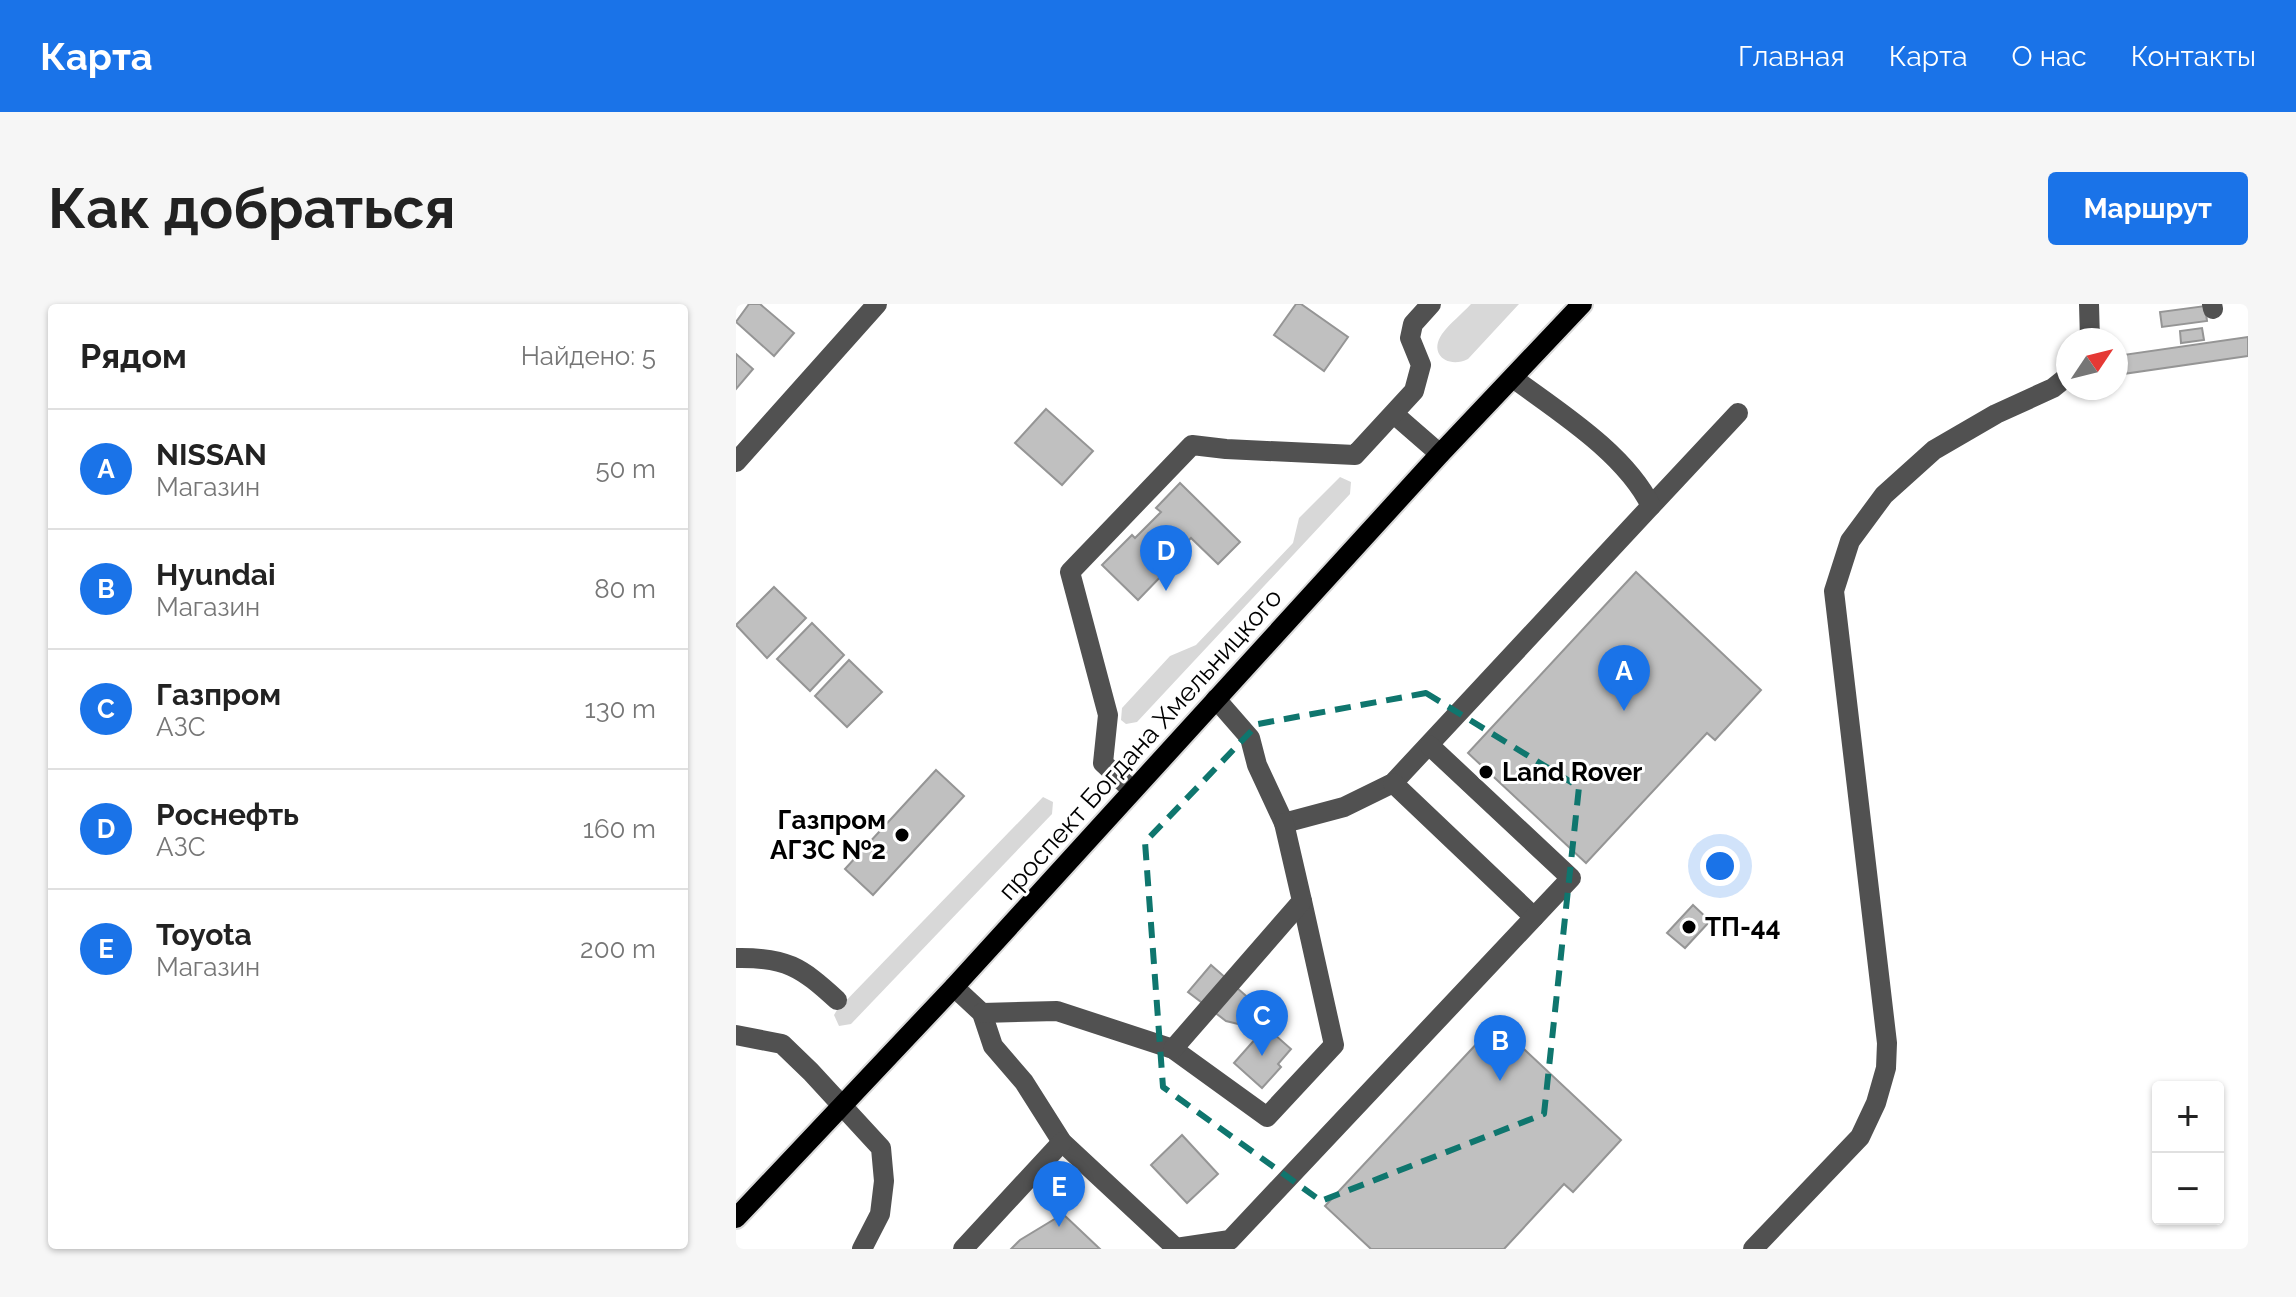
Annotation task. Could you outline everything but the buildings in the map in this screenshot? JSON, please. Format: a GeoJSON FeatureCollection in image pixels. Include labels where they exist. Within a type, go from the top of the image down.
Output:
{"type":"FeatureCollection","features":[{"type":"Feature","properties":{"kind":"main road","name":"проспект Богдана Хмельницкого"},"geometry":{"type":"LineString","coordinates":[[736,1218],[954,987],[1440,454],[1582,304]]}},
{"type":"Feature","properties":{"kind":"street"},"geometry":{"type":"LineString","coordinates":[[736,462],[877,304]]}},
{"type":"Feature","properties":{"kind":"street"},"geometry":{"type":"LineString","coordinates":[[1132,790],[1103,763],[1108,715],[1070,572],[1192,445],[1355,455],[1414,391],[1421,365],[1410,338],[1413,324],[1431,304]]}},
{"type":"Feature","properties":{"kind":"street"},"geometry":{"type":"LineString","coordinates":[[2089,304],[2090,328]]}},
{"type":"Feature","properties":{"kind":"street"},"geometry":{"type":"LineString","coordinates":[[1513,378],[1584,430],[1641,485],[1651,506]]}},
{"type":"Feature","properties":{"kind":"street"},"geometry":{"type":"LineString","coordinates":[[1753,1249],[1860,1137],[1876,1103],[1886,1068],[1887,1043],[1834,591],[1850,541],[1884,495],[1934,450],[1996,414],[2056,386]]}},
{"type":"Feature","properties":{"kind":"street"},"geometry":{"type":"LineString","coordinates":[[1284,823],[1344,807],[1393,783],[1738,413]]}},
{"type":"Feature","properties":{"kind":"street"},"geometry":{"type":"LineString","coordinates":[[1394,414],[1440,454]]}},
{"type":"Feature","properties":{"kind":"street"},"geometry":{"type":"LineString","coordinates":[[982,1013],[1057,1011],[1173,1049],[1267,1117],[1334,1045],[1284,823],[1257,765],[1250,738],[1216,699]]}},
{"type":"Feature","properties":{"kind":"street"},"geometry":{"type":"LineString","coordinates":[[954,987],[982,1013],[993,1046],[1024,1082],[1062,1142],[1176,1248],[1230,1240],[1571,878],[1429,745]]}},
{"type":"Feature","properties":{"kind":"street"},"geometry":{"type":"LineString","coordinates":[[1393,783],[1534,917]]}},
{"type":"Feature","properties":{"kind":"street"},"geometry":{"type":"LineString","coordinates":[[1173,1049],[1302,901]]}},
{"type":"Feature","properties":{"kind":"street"},"geometry":{"type":"LineString","coordinates":[[736,958],[789,964],[806,973],[837,1000]]}},
{"type":"Feature","properties":{"kind":"street"},"geometry":{"type":"LineString","coordinates":[[736,1035],[782,1044],[881,1148],[884,1181],[880,1214],[862,1249]]}},
{"type":"Feature","properties":{"kind":"street"},"geometry":{"type":"LineString","coordinates":[[963,1249],[1062,1142]]}},
{"type":"Feature","properties":{"kind":"highlighted area"},"geometry":{"type":"Polygon","coordinates":[[[1426,693],[1579,787],[1544,1114],[1321,1201],[1163,1087],[1145,842],[1258,724],[1426,693]]]}},
{"type":"Feature","properties":{"kind":"shaded area"},"geometry":{"type":"Polygon","coordinates":[[[1471,304],[1519,304],[1468,359],[1447,361],[1439,353],[1438,341],[1471,304]]]}},
{"type":"Feature","properties":{"kind":"shaded area"},"geometry":{"type":"Polygon","coordinates":[[[1340,477],[1351,482],[1350,494],[1137,722],[1126,724],[1121,720],[1122,708],[1170,656],[1196,645],[1293,543],[1299,518],[1340,477]]]}},
{"type":"Feature","properties":{"kind":"shaded area"},"geometry":{"type":"Polygon","coordinates":[[[1043,797],[1053,802],[1052,814],[851,1024],[839,1026],[834,1015],[837,1010],[1043,797]]]}},
{"type":"Feature","properties":{"kind":"place","name":"Роснефть"},"geometry":{"type":"Point","coordinates":[1166,591]}},
{"type":"Feature","properties":{"kind":"place","name":"NISSAN"},"geometry":{"type":"Point","coordinates":[1624,711]}},
{"type":"Feature","properties":{"kind":"place","name":"Land Rover"},"geometry":{"type":"Point","coordinates":[1486,772]}},
{"type":"Feature","properties":{"kind":"place","name":"Газпром АГЗС №2"},"geometry":{"type":"Point","coordinates":[902,835]}},
{"type":"Feature","properties":{"kind":"place","name":"ТП-44"},"geometry":{"type":"Point","coordinates":[1689,927]}},
{"type":"Feature","properties":{"kind":"place","name":"Газпром"},"geometry":{"type":"Point","coordinates":[1262,1056]}},
{"type":"Feature","properties":{"kind":"place","name":"Hyundai"},"geometry":{"type":"Point","coordinates":[1500,1081]}},
{"type":"Feature","properties":{"kind":"place","name":"Toyota"},"geometry":{"type":"Point","coordinates":[1059,1227]}}]}
